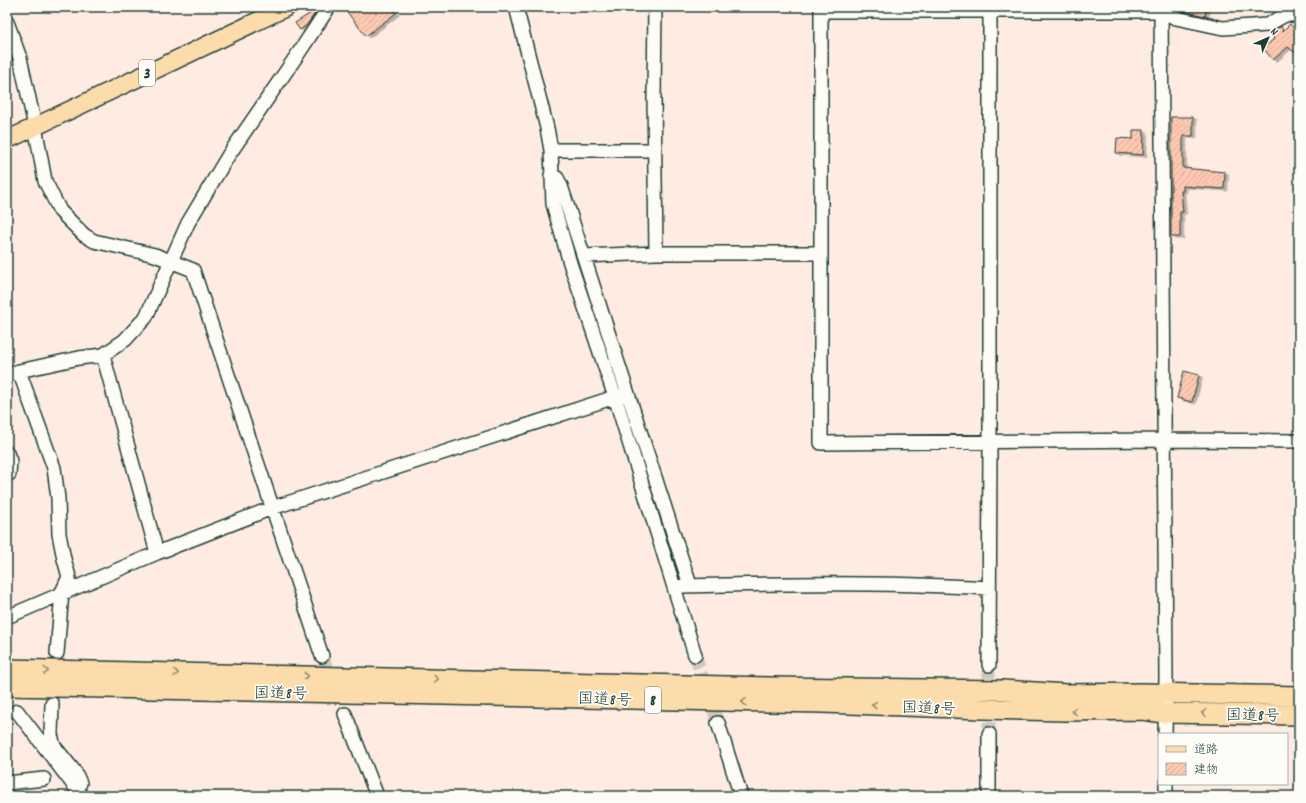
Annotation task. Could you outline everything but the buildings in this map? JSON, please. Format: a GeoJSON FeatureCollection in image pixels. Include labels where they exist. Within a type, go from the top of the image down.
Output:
{"type":"FeatureCollection","features":[{"type":"Feature","properties":{"kind":"highway","name":"国道8号"},"geometry":{"type":"LineString","coordinates":[[7,669],[1002,690],[1066,694],[1142,692],[1166,694],[1299,696]]}},
{"type":"Feature","properties":{"kind":"highway","name":"国道8号"},"geometry":{"type":"LineString","coordinates":[[7,686],[823,703],[1065,711],[1143,710],[1164,713],[1299,715]]}},
{"type":"Feature","properties":{"kind":"main road","name":"3"},"geometry":{"type":"LineString","coordinates":[[7,140],[287,7]]}},
{"type":"Feature","properties":{"kind":"street"},"geometry":{"type":"LineString","coordinates":[[57,653],[62,592],[69,576],[59,534],[58,498],[54,468],[13,373],[79,358],[103,355],[125,340],[146,317],[188,223],[228,156],[329,7]]}},
{"type":"Feature","properties":{"kind":"street"},"geometry":{"type":"LineString","coordinates":[[516,7],[547,128],[551,150],[553,204],[570,263],[621,396],[690,585]]}},
{"type":"Feature","properties":{"kind":"street"},"geometry":{"type":"LineString","coordinates":[[655,7],[656,253]]}},
{"type":"Feature","properties":{"kind":"street"},"geometry":{"type":"LineString","coordinates":[[989,665],[990,8]]}},
{"type":"Feature","properties":{"kind":"street"},"geometry":{"type":"LineString","coordinates":[[1299,15],[1285,11],[1268,25],[1223,28],[1176,18],[1161,9],[821,9],[821,443],[1165,440],[1299,442]]}},
{"type":"Feature","properties":{"kind":"street"},"geometry":{"type":"LineString","coordinates":[[1161,9],[1165,440],[1165,733]]}},
{"type":"Feature","properties":{"kind":"street"},"geometry":{"type":"LineString","coordinates":[[7,22],[20,58],[45,181],[60,211],[84,235],[94,241],[155,255],[171,260],[193,270],[322,656]]}},
{"type":"Feature","properties":{"kind":"street"},"geometry":{"type":"LineString","coordinates":[[551,150],[655,150]]}},
{"type":"Feature","properties":{"kind":"street"},"geometry":{"type":"LineString","coordinates":[[551,175],[556,178],[561,186],[584,256],[621,396],[695,655]]}},
{"type":"Feature","properties":{"kind":"street"},"geometry":{"type":"LineString","coordinates":[[584,256],[656,253],[821,254]]}},
{"type":"Feature","properties":{"kind":"street"},"geometry":{"type":"LineString","coordinates":[[103,355],[157,553]]}},
{"type":"Feature","properties":{"kind":"street"},"geometry":{"type":"LineString","coordinates":[[7,617],[62,592],[272,508],[621,396]]}},
{"type":"Feature","properties":{"kind":"street"},"geometry":{"type":"LineString","coordinates":[[7,453],[10,461],[9,474]]}},
{"type":"Feature","properties":{"kind":"street"},"geometry":{"type":"LineString","coordinates":[[675,586],[768,583],[916,584],[989,588]]}},
{"type":"Feature","properties":{"kind":"street"},"geometry":{"type":"LineString","coordinates":[[52,704],[51,735],[54,746],[75,772],[80,784],[77,794]]}},
{"type":"Feature","properties":{"kind":"street"},"geometry":{"type":"LineString","coordinates":[[17,711],[77,794]]}},
{"type":"Feature","properties":{"kind":"street"},"geometry":{"type":"LineString","coordinates":[[344,714],[377,796]]}},
{"type":"Feature","properties":{"kind":"street"},"geometry":{"type":"LineString","coordinates":[[718,723],[741,796]]}},
{"type":"Feature","properties":{"kind":"street"},"geometry":{"type":"LineString","coordinates":[[989,734],[989,796]]}},
{"type":"Feature","properties":{"kind":"street"},"geometry":{"type":"LineString","coordinates":[[7,783],[44,779]]}},
{"type":"Feature","properties":{"kind":"street"},"geometry":{"type":"LineString","coordinates":[[1166,785],[1166,796]]}},
{"type":"Feature","properties":{"kind":"tunnel"},"geometry":{"type":"LineString","coordinates":[[695,655],[718,723]]}},
{"type":"Feature","properties":{"kind":"tunnel"},"geometry":{"type":"LineString","coordinates":[[322,656],[345,714]]}},
{"type":"Feature","properties":{"kind":"tunnel"},"geometry":{"type":"LineString","coordinates":[[989,665],[989,734]]}}]}
